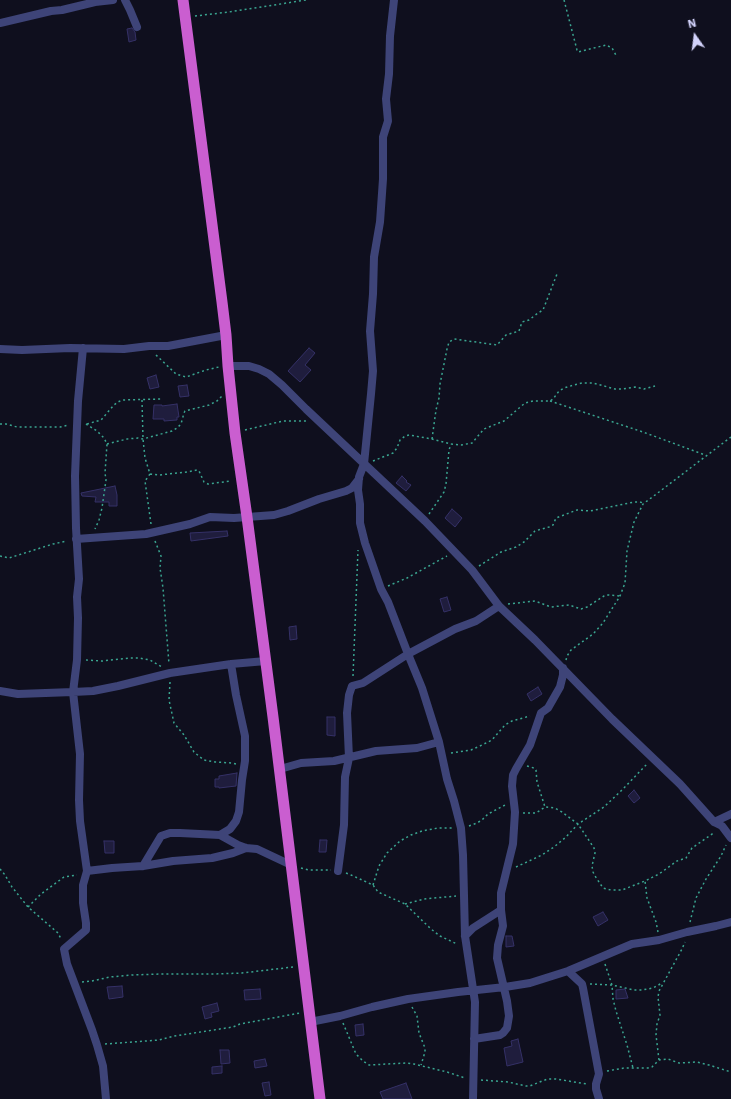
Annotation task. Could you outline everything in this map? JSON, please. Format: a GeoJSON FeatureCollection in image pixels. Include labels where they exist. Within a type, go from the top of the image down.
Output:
{"type":"FeatureCollection","features":[{"type":"Feature","properties":{"kind":"highway"},"geometry":{"type":"LineString","coordinates":[[183,0],[226,335],[235,433],[280,769],[320,1099]]}},
{"type":"Feature","properties":{"kind":"street"},"geometry":{"type":"LineString","coordinates":[[0,23],[94,1],[113,0]]}},
{"type":"Feature","properties":{"kind":"street"},"geometry":{"type":"LineString","coordinates":[[125,0],[137,27]]}},
{"type":"Feature","properties":{"kind":"street"},"geometry":{"type":"LineString","coordinates":[[394,0],[386,98],[388,121],[383,137],[383,179],[380,222],[374,257],[370,331],[373,371],[364,464],[359,478],[358,490],[360,523],[365,543],[381,589],[388,602],[422,688],[439,742],[461,828],[465,936],[475,1008],[473,1099]]}},
{"type":"Feature","properties":{"kind":"street"},"geometry":{"type":"LineString","coordinates":[[0,349],[124,349],[149,346],[168,346],[226,335]]}},
{"type":"Feature","properties":{"kind":"street"},"geometry":{"type":"LineString","coordinates":[[82,348],[75,476],[76,539],[79,579],[77,597],[77,660],[73,692],[80,754],[80,821],[87,871],[83,885],[86,930],[64,949],[67,964],[92,1030],[103,1066],[106,1099]]}},
{"type":"Feature","properties":{"kind":"street"},"geometry":{"type":"LineString","coordinates":[[228,366],[249,366],[269,374],[425,521],[472,570],[499,606],[535,640],[612,719],[680,784],[714,822],[722,826],[730,837]]}},
{"type":"Feature","properties":{"kind":"street"},"geometry":{"type":"LineString","coordinates":[[76,539],[146,534],[190,524],[210,517],[234,518],[274,515],[346,491],[352,488],[359,478]]}},
{"type":"Feature","properties":{"kind":"street"},"geometry":{"type":"LineString","coordinates":[[338,871],[344,825],[345,777],[349,758],[347,713],[352,686],[363,683],[408,654],[454,629],[476,622],[499,606]]}},
{"type":"Feature","properties":{"kind":"street"},"geometry":{"type":"LineString","coordinates":[[0,691],[18,694],[93,690],[118,686],[170,673],[231,664],[266,661]]}},
{"type":"Feature","properties":{"kind":"street"},"geometry":{"type":"LineString","coordinates":[[220,835],[230,829],[236,821],[239,812],[246,746],[231,664]]}},
{"type":"Feature","properties":{"kind":"street"},"geometry":{"type":"LineString","coordinates":[[474,1039],[500,1035],[507,1028],[509,1016],[497,958],[498,945],[503,926],[500,910],[501,893],[513,844],[515,812],[512,786],[513,775],[530,745],[541,713],[548,708],[560,687],[563,668]]}},
{"type":"Feature","properties":{"kind":"street"},"geometry":{"type":"LineString","coordinates":[[280,769],[301,763],[334,761],[376,751],[417,748],[439,742]]}},
{"type":"Feature","properties":{"kind":"street"},"geometry":{"type":"LineString","coordinates":[[714,822],[731,814]]}},
{"type":"Feature","properties":{"kind":"street"},"geometry":{"type":"LineString","coordinates":[[143,866],[161,836],[180,833],[220,835],[238,845],[246,848],[257,849],[291,865]]}},
{"type":"Feature","properties":{"kind":"street"},"geometry":{"type":"LineString","coordinates":[[87,871],[212,858],[246,848]]}},
{"type":"Feature","properties":{"kind":"street"},"geometry":{"type":"LineString","coordinates":[[465,936],[473,928],[500,910]]}},
{"type":"Feature","properties":{"kind":"street"},"geometry":{"type":"LineString","coordinates":[[310,1017],[340,1016],[408,999],[530,983],[568,971],[632,944],[659,940],[731,922]]}},
{"type":"Feature","properties":{"kind":"street"},"geometry":{"type":"LineString","coordinates":[[568,971],[582,984],[599,1074],[596,1084],[598,1099]]}},
{"type":"Feature","properties":{"kind":"path"},"geometry":{"type":"LineString","coordinates":[[185,17],[306,0]]}},
{"type":"Feature","properties":{"kind":"path"},"geometry":{"type":"LineString","coordinates":[[564,0],[578,52],[606,45],[612,48],[617,56]]}},
{"type":"Feature","properties":{"kind":"path"},"geometry":{"type":"LineString","coordinates":[[432,439],[440,384],[449,342],[454,339],[497,345],[506,335],[519,331],[522,322],[529,320],[543,310],[557,274]]}},
{"type":"Feature","properties":{"kind":"path"},"geometry":{"type":"LineString","coordinates":[[149,346],[176,374],[186,377],[206,370],[228,366]]}},
{"type":"Feature","properties":{"kind":"path"},"geometry":{"type":"LineString","coordinates":[[550,401],[564,388],[582,383],[593,383],[615,389],[655,386]]}},
{"type":"Feature","properties":{"kind":"path"},"geometry":{"type":"LineString","coordinates":[[107,444],[127,439],[143,439],[177,428],[181,424],[185,411],[209,405],[230,389]]}},
{"type":"Feature","properties":{"kind":"path"},"geometry":{"type":"LineString","coordinates":[[0,424],[17,427],[60,427],[78,422],[88,424],[101,420],[114,405],[122,400],[163,400]]}},
{"type":"Feature","properties":{"kind":"path"},"geometry":{"type":"LineString","coordinates":[[142,400],[145,458],[150,474]]}},
{"type":"Feature","properties":{"kind":"path"},"geometry":{"type":"LineString","coordinates":[[364,464],[393,453],[400,440],[409,435],[451,444],[461,445],[472,443],[484,429],[504,421],[525,403],[533,401],[550,401],[706,455]]}},
{"type":"Feature","properties":{"kind":"path"},"geometry":{"type":"LineString","coordinates":[[235,433],[283,421],[317,420]]}},
{"type":"Feature","properties":{"kind":"path"},"geometry":{"type":"LineString","coordinates":[[88,424],[104,438],[107,444],[106,480],[102,508],[95,529],[88,538]]}},
{"type":"Feature","properties":{"kind":"path"},"geometry":{"type":"LineString","coordinates":[[563,668],[567,656],[571,650],[593,634],[603,623],[620,596],[625,582],[628,551],[634,522],[643,504],[731,436]]}},
{"type":"Feature","properties":{"kind":"path"},"geometry":{"type":"LineString","coordinates":[[425,521],[444,492],[451,444]]}},
{"type":"Feature","properties":{"kind":"path"},"geometry":{"type":"LineString","coordinates":[[150,474],[159,475],[197,470],[200,471],[204,482],[208,484],[242,480]]}},
{"type":"Feature","properties":{"kind":"path"},"geometry":{"type":"LineString","coordinates":[[150,474],[145,481],[148,510],[161,556],[160,568],[164,596],[170,673],[169,700],[174,723],[184,735],[194,752],[204,760],[232,763],[244,767]]}},
{"type":"Feature","properties":{"kind":"path"},"geometry":{"type":"LineString","coordinates":[[472,570],[501,552],[520,545],[535,531],[553,525],[556,518],[577,510],[590,511],[634,502],[640,502],[643,504]]}},
{"type":"Feature","properties":{"kind":"path"},"geometry":{"type":"LineString","coordinates":[[0,556],[9,558],[53,544],[76,539]]}},
{"type":"Feature","properties":{"kind":"path"},"geometry":{"type":"LineString","coordinates":[[352,686],[358,547]]}},
{"type":"Feature","properties":{"kind":"path"},"geometry":{"type":"LineString","coordinates":[[381,589],[407,578],[455,552]]}},
{"type":"Feature","properties":{"kind":"path"},"geometry":{"type":"LineString","coordinates":[[499,606],[524,601],[535,601],[551,607],[569,605],[581,609],[608,595],[620,596]]}},
{"type":"Feature","properties":{"kind":"path"},"geometry":{"type":"LineString","coordinates":[[77,660],[102,661],[139,658],[150,660],[170,673]]}},
{"type":"Feature","properties":{"kind":"path"},"geometry":{"type":"LineString","coordinates":[[441,754],[471,750],[492,740],[505,725],[541,713]]}},
{"type":"Feature","properties":{"kind":"path"},"geometry":{"type":"LineString","coordinates":[[523,757],[526,766],[536,770],[537,782],[545,807]]}},
{"type":"Feature","properties":{"kind":"path"},"geometry":{"type":"LineString","coordinates":[[507,871],[542,855],[566,837],[578,824],[623,789],[652,758]]}},
{"type":"Feature","properties":{"kind":"path"},"geometry":{"type":"LineString","coordinates":[[372,885],[379,866],[387,853],[400,841],[422,831],[438,828],[461,828],[477,823],[496,809],[514,801]]}},
{"type":"Feature","properties":{"kind":"path"},"geometry":{"type":"LineString","coordinates":[[515,812],[530,814],[536,813],[545,807],[555,808],[578,824],[594,848],[595,853],[593,872],[603,888],[611,890],[622,890],[660,874],[677,861],[686,858],[692,848],[722,826]]}},
{"type":"Feature","properties":{"kind":"path"},"geometry":{"type":"LineString","coordinates":[[659,1060],[656,1035],[660,1015],[658,997],[659,991],[682,950],[696,898],[721,856],[730,837]]}},
{"type":"Feature","properties":{"kind":"path"},"geometry":{"type":"LineString","coordinates":[[291,865],[309,870],[327,869],[351,875],[372,885],[378,892],[405,904],[425,924],[440,936],[467,948]]}},
{"type":"Feature","properties":{"kind":"path"},"geometry":{"type":"LineString","coordinates":[[0,869],[28,907],[58,934],[64,949]]}},
{"type":"Feature","properties":{"kind":"path"},"geometry":{"type":"LineString","coordinates":[[28,907],[41,894],[60,880],[87,871]]}},
{"type":"Feature","properties":{"kind":"path"},"geometry":{"type":"LineString","coordinates":[[645,881],[647,898],[658,926],[659,940]]}},
{"type":"Feature","properties":{"kind":"path"},"geometry":{"type":"LineString","coordinates":[[405,904],[424,899],[464,896]]}},
{"type":"Feature","properties":{"kind":"path"},"geometry":{"type":"LineString","coordinates":[[602,957],[612,985],[616,1011],[633,1068]]}},
{"type":"Feature","properties":{"kind":"path"},"geometry":{"type":"LineString","coordinates":[[74,982],[146,974],[246,973],[304,965]]}},
{"type":"Feature","properties":{"kind":"path"},"geometry":{"type":"LineString","coordinates":[[582,984],[612,985],[634,990],[642,990],[653,988],[664,982]]}},
{"type":"Feature","properties":{"kind":"path"},"geometry":{"type":"LineString","coordinates":[[408,999],[417,1016],[419,1033],[424,1044],[425,1052],[421,1066]]}},
{"type":"Feature","properties":{"kind":"path"},"geometry":{"type":"LineString","coordinates":[[340,1016],[356,1054],[367,1064],[406,1063],[447,1072],[473,1080],[514,1083],[526,1086],[530,1086],[548,1079],[596,1084]]}},
{"type":"Feature","properties":{"kind":"path"},"geometry":{"type":"LineString","coordinates":[[97,1045],[159,1040],[240,1024],[310,1017]]}},
{"type":"Feature","properties":{"kind":"path"},"geometry":{"type":"LineString","coordinates":[[599,1074],[610,1070],[652,1067],[659,1060],[668,1059],[680,1063],[697,1062],[731,1072]]}},
{"type":"Feature","properties":{"kind":"building"},"geometry":{"type":"Polygon","coordinates":[[[132,28],[135,32],[136,40],[129,42],[127,29],[132,28]]]}},
{"type":"Feature","properties":{"kind":"building"},"geometry":{"type":"Polygon","coordinates":[[[309,348],[315,353],[305,365],[311,370],[300,382],[288,371],[309,348]]]}},
{"type":"Feature","properties":{"kind":"building"},"geometry":{"type":"Polygon","coordinates":[[[156,375],[159,387],[150,389],[147,378],[156,375]]]}},
{"type":"Feature","properties":{"kind":"building"},"geometry":{"type":"Polygon","coordinates":[[[187,385],[189,396],[180,397],[178,386],[187,385]]]}},
{"type":"Feature","properties":{"kind":"building"},"geometry":{"type":"Polygon","coordinates":[[[177,404],[179,417],[177,417],[177,420],[164,421],[164,419],[153,419],[154,405],[162,406],[177,404]]]}},
{"type":"Feature","properties":{"kind":"building"},"geometry":{"type":"Polygon","coordinates":[[[402,476],[407,481],[406,482],[411,485],[406,491],[396,483],[402,476]]]}},
{"type":"Feature","properties":{"kind":"building"},"geometry":{"type":"Polygon","coordinates":[[[115,486],[117,506],[109,506],[109,502],[95,502],[96,497],[82,496],[81,493],[115,486]]]}},
{"type":"Feature","properties":{"kind":"building"},"geometry":{"type":"Polygon","coordinates":[[[452,509],[462,518],[455,527],[445,518],[452,509]]]}},
{"type":"Feature","properties":{"kind":"building"},"geometry":{"type":"Polygon","coordinates":[[[227,531],[228,536],[191,541],[190,533],[227,531]]]}},
{"type":"Feature","properties":{"kind":"building"},"geometry":{"type":"Polygon","coordinates":[[[447,597],[451,610],[444,612],[440,599],[447,597]]]}},
{"type":"Feature","properties":{"kind":"building"},"geometry":{"type":"Polygon","coordinates":[[[296,626],[297,639],[290,640],[289,627],[296,626]]]}},
{"type":"Feature","properties":{"kind":"building"},"geometry":{"type":"Polygon","coordinates":[[[538,687],[542,694],[531,701],[527,694],[538,687]]]}},
{"type":"Feature","properties":{"kind":"building"},"geometry":{"type":"Polygon","coordinates":[[[327,717],[335,717],[335,736],[327,735],[327,717]]]}},
{"type":"Feature","properties":{"kind":"building"},"geometry":{"type":"Polygon","coordinates":[[[237,773],[236,786],[215,787],[215,779],[219,779],[219,776],[237,773]]]}},
{"type":"Feature","properties":{"kind":"building"},"geometry":{"type":"Polygon","coordinates":[[[634,790],[640,798],[634,803],[628,796],[634,790]]]}},
{"type":"Feature","properties":{"kind":"building"},"geometry":{"type":"Polygon","coordinates":[[[320,840],[327,840],[326,852],[319,852],[320,840]]]}},
{"type":"Feature","properties":{"kind":"building"},"geometry":{"type":"Polygon","coordinates":[[[104,841],[114,841],[114,853],[105,853],[104,841]]]}},
{"type":"Feature","properties":{"kind":"building"},"geometry":{"type":"Polygon","coordinates":[[[603,912],[608,920],[598,926],[593,917],[603,912]]]}},
{"type":"Feature","properties":{"kind":"building"},"geometry":{"type":"Polygon","coordinates":[[[506,936],[512,936],[514,946],[506,947],[506,936]]]}},
{"type":"Feature","properties":{"kind":"building"},"geometry":{"type":"Polygon","coordinates":[[[122,986],[123,997],[109,999],[107,987],[122,986]]]}},
{"type":"Feature","properties":{"kind":"building"},"geometry":{"type":"Polygon","coordinates":[[[260,989],[261,999],[245,1000],[244,990],[260,989]]]}},
{"type":"Feature","properties":{"kind":"building"},"geometry":{"type":"Polygon","coordinates":[[[625,989],[628,998],[616,999],[616,990],[625,989]]]}},
{"type":"Feature","properties":{"kind":"building"},"geometry":{"type":"Polygon","coordinates":[[[217,1003],[219,1011],[211,1013],[212,1017],[205,1019],[202,1007],[217,1003]]]}},
{"type":"Feature","properties":{"kind":"building"},"geometry":{"type":"Polygon","coordinates":[[[363,1024],[364,1035],[356,1036],[355,1025],[363,1024]]]}},
{"type":"Feature","properties":{"kind":"building"},"geometry":{"type":"Polygon","coordinates":[[[518,1039],[523,1062],[507,1066],[504,1048],[512,1046],[511,1041],[518,1039]]]}},
{"type":"Feature","properties":{"kind":"building"},"geometry":{"type":"Polygon","coordinates":[[[220,1050],[229,1050],[230,1063],[221,1064],[220,1050]]]}},
{"type":"Feature","properties":{"kind":"building"},"geometry":{"type":"Polygon","coordinates":[[[265,1059],[267,1066],[255,1068],[254,1061],[265,1059]]]}},
{"type":"Feature","properties":{"kind":"building"},"geometry":{"type":"Polygon","coordinates":[[[222,1066],[222,1073],[212,1074],[212,1067],[222,1066]]]}},
{"type":"Feature","properties":{"kind":"building"},"geometry":{"type":"Polygon","coordinates":[[[269,1082],[271,1095],[265,1096],[262,1083],[269,1082]]]}},
{"type":"Feature","properties":{"kind":"building"},"geometry":{"type":"Polygon","coordinates":[[[406,1083],[412,1099],[383,1099],[380,1092],[406,1083]]]}}]}
